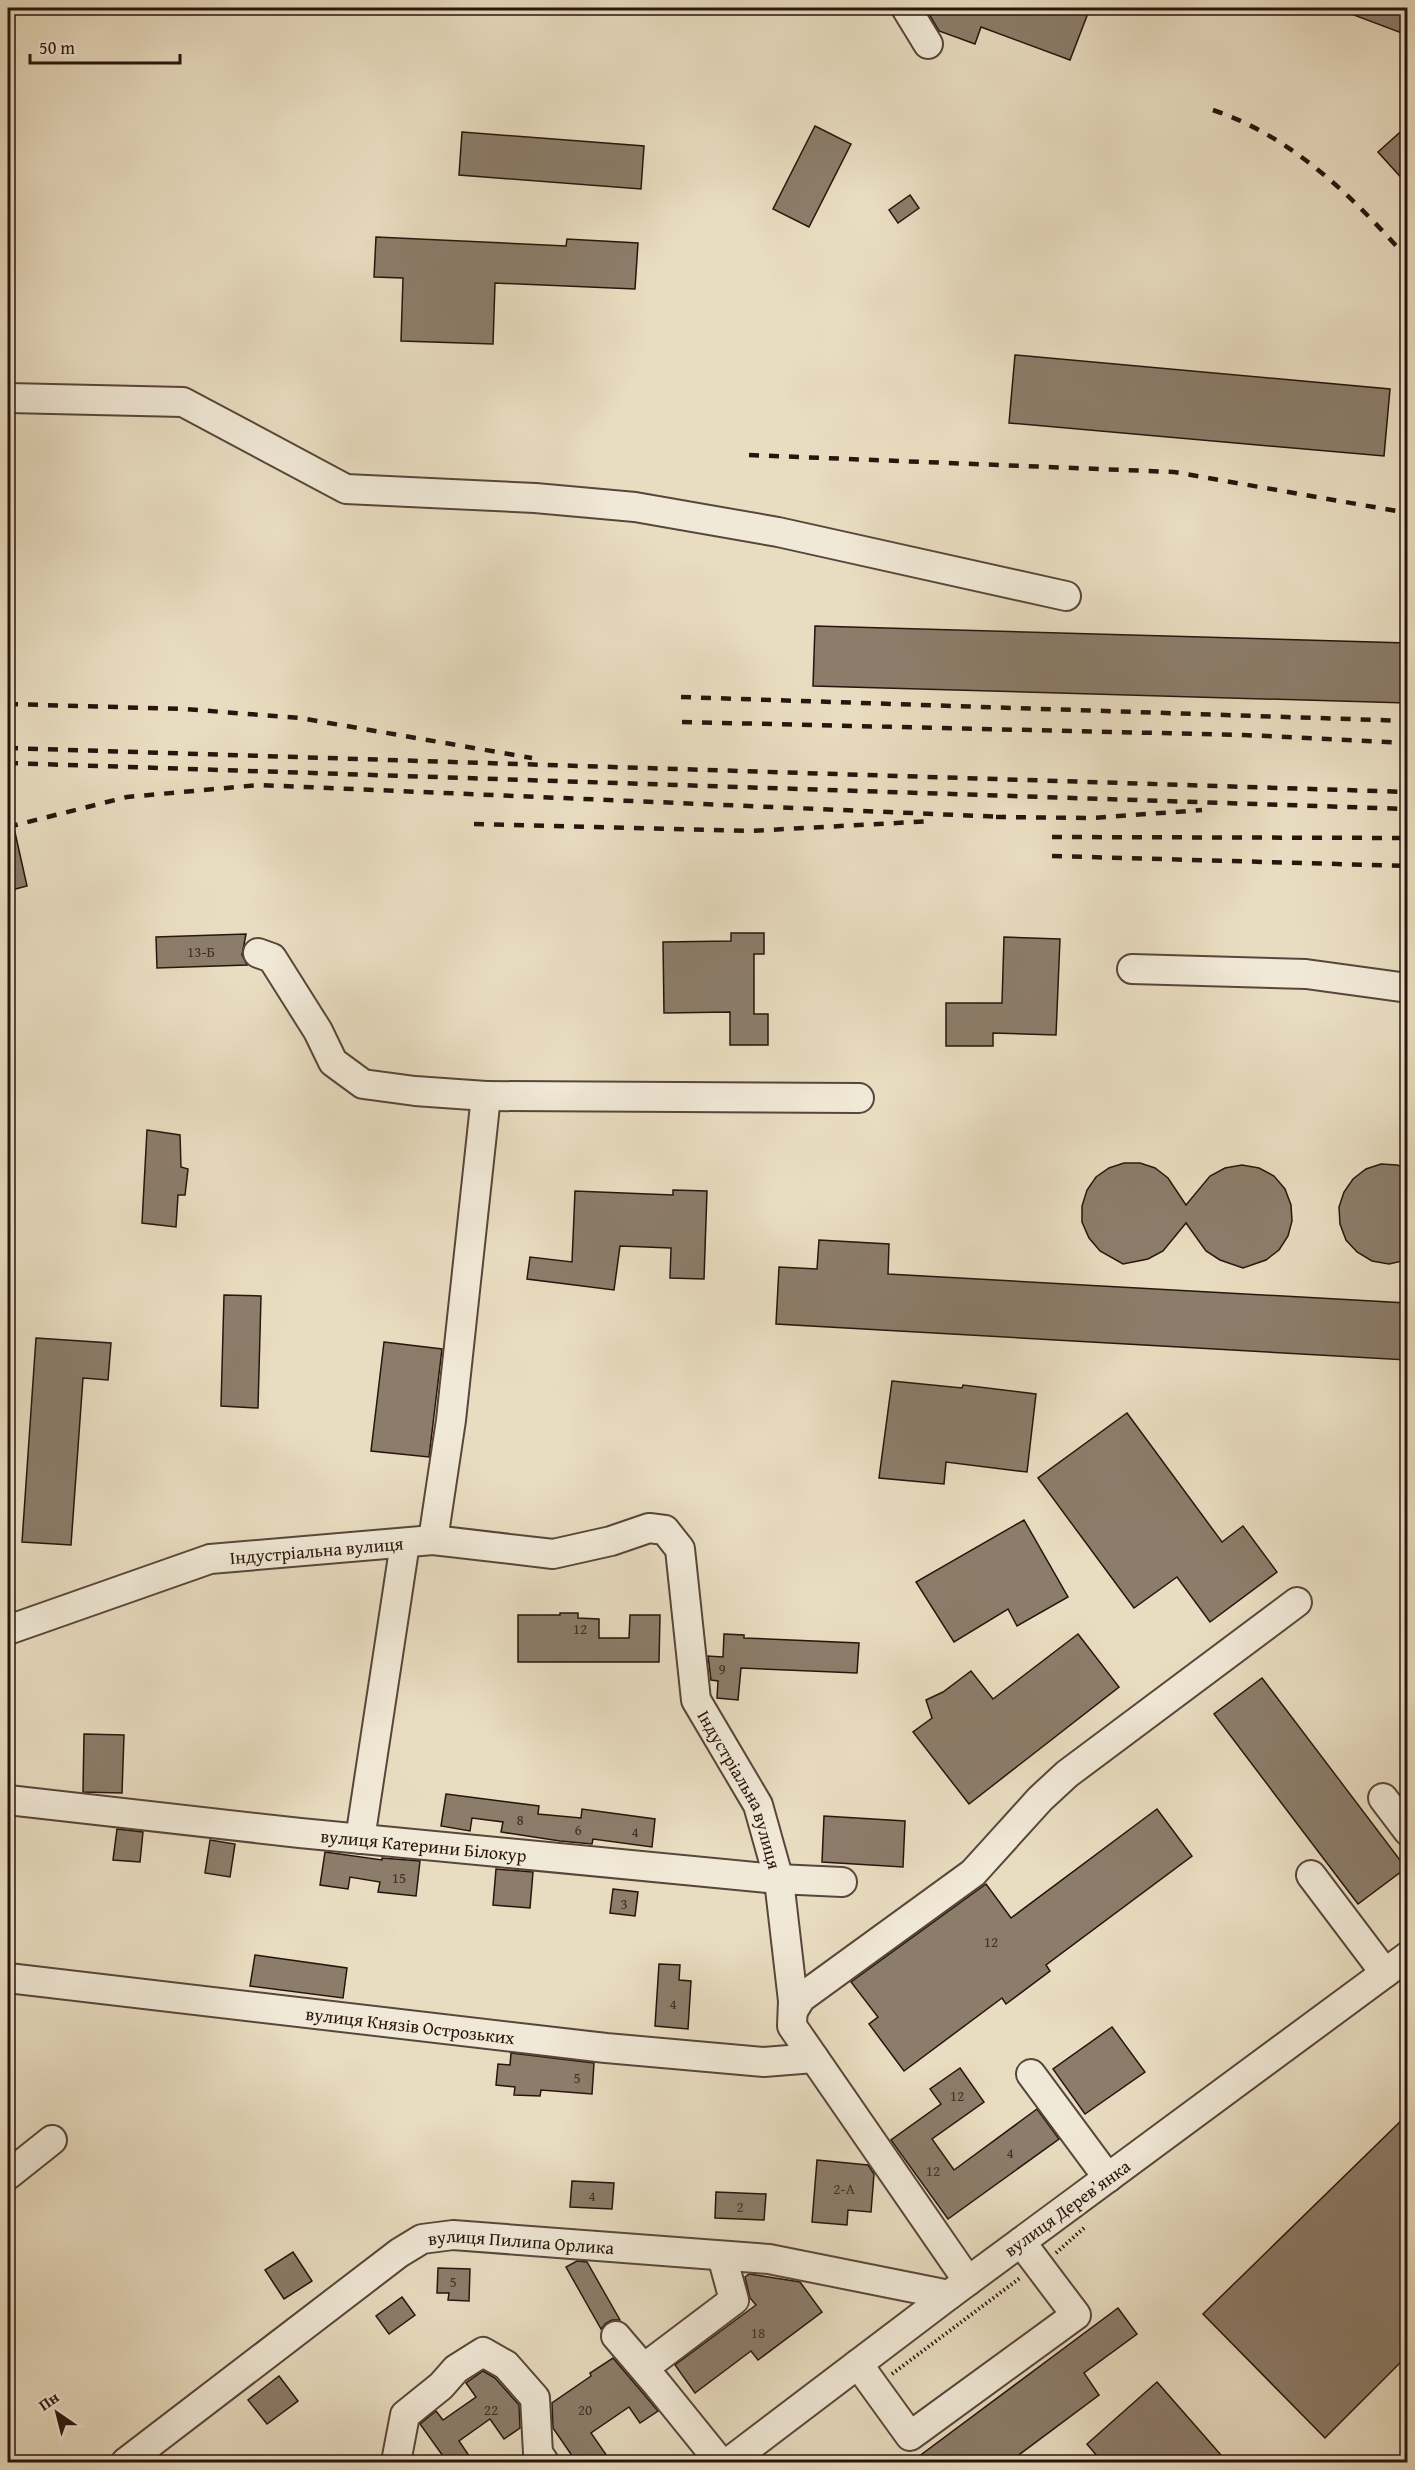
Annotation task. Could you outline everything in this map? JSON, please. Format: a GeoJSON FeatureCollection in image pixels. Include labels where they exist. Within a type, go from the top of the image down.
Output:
{"type":"FeatureCollection","features":[{"type":"Feature","properties":{"kind":"street"},"geometry":{"type":"LineString","coordinates":[[906,8],[928,44]]}},
{"type":"Feature","properties":{"kind":"street"},"geometry":{"type":"LineString","coordinates":[[8,398],[183,402],[346,489],[535,498],[635,507],[778,532],[1066,596]]}},
{"type":"Feature","properties":{"kind":"street"},"geometry":{"type":"LineString","coordinates":[[258,953],[272,958],[292,986],[333,1062],[363,1084],[415,1091],[486,1096],[860,1098]]}},
{"type":"Feature","properties":{"kind":"street"},"geometry":{"type":"LineString","coordinates":[[1132,969],[1306,974],[1407,988]]}},
{"type":"Feature","properties":{"kind":"street"},"geometry":{"type":"LineString","coordinates":[[433,1540],[451,1420],[486,1096]]}},
{"type":"Feature","properties":{"kind":"street","name":"Індустріальна вулиця"},"geometry":{"type":"LineString","coordinates":[[8,1630],[210,1558],[433,1540],[553,1554],[611,1541],[649,1528],[665,1530],[680,1549],[696,1700],[758,1805],[779,1880],[793,2011],[792,2026],[959,2288]]}},
{"type":"Feature","properties":{"kind":"street"},"geometry":{"type":"LineString","coordinates":[[360,1839],[405,1543]]}},
{"type":"Feature","properties":{"kind":"street"},"geometry":{"type":"LineString","coordinates":[[793,2011],[801,1998],[973,1872],[1040,1799],[1067,1774],[1298,1602]]}},
{"type":"Feature","properties":{"kind":"street"},"geometry":{"type":"LineString","coordinates":[[1383,1798],[1407,1831]]}},
{"type":"Feature","properties":{"kind":"street","name":"вулиця Катерини Білокур"},"geometry":{"type":"LineString","coordinates":[[8,1800],[360,1839],[779,1880],[842,1882]]}},
{"type":"Feature","properties":{"kind":"street"},"geometry":{"type":"LineString","coordinates":[[1311,1875],[1385,1973]]}},
{"type":"Feature","properties":{"kind":"street","name":"вулиця Деревʼянка"},"geometry":{"type":"LineString","coordinates":[[729,2463],[866,2375],[959,2288],[1407,1956]]}},
{"type":"Feature","properties":{"kind":"street","name":"вулиця Князів Острозьких"},"geometry":{"type":"LineString","coordinates":[[8,1978],[606,2048],[764,2062],[814,2058]]}},
{"type":"Feature","properties":{"kind":"street"},"geometry":{"type":"LineString","coordinates":[[1031,2074],[1108,2178]]}},
{"type":"Feature","properties":{"kind":"street"},"geometry":{"type":"LineString","coordinates":[[8,2175],[52,2140]]}},
{"type":"Feature","properties":{"kind":"street","name":"вулиця Пилипа Орлика"},"geometry":{"type":"LineString","coordinates":[[126,2463],[399,2253],[422,2239],[453,2235],[769,2259],[959,2288]]}},
{"type":"Feature","properties":{"kind":"street"},"geometry":{"type":"LineString","coordinates":[[866,2375],[910,2436],[1076,2315],[1021,2242]]}},
{"type":"Feature","properties":{"kind":"street"},"geometry":{"type":"LineString","coordinates":[[644,2368],[734,2300],[722,2256]]}},
{"type":"Feature","properties":{"kind":"street"},"geometry":{"type":"LineString","coordinates":[[616,2336],[720,2463]]}},
{"type":"Feature","properties":{"kind":"street"},"geometry":{"type":"LineString","coordinates":[[396,2463],[405,2415],[441,2386],[456,2368],[483,2352],[506,2364],[535,2398],[538,2453],[544,2463]]}},
{"type":"Feature","properties":{"kind":"path"},"geometry":{"type":"LineString","coordinates":[[866,2375],[1039,2266],[1087,2225]]}},
{"type":"Feature","properties":{"kind":"building"},"geometry":{"type":"Polygon","coordinates":[[[931,8],[1090,8],[1070,60],[981,27],[975,44],[939,31],[929,14],[931,8]]]}},
{"type":"Feature","properties":{"kind":"building"},"geometry":{"type":"Polygon","coordinates":[[[1407,8],[1407,35],[1338,9],[1407,8]]]}},
{"type":"Feature","properties":{"kind":"building"},"geometry":{"type":"Polygon","coordinates":[[[815,126],[851,144],[809,227],[773,209],[815,126]]]}},
{"type":"Feature","properties":{"kind":"building"},"geometry":{"type":"Polygon","coordinates":[[[1407,126],[1407,184],[1378,152],[1407,126]]]}},
{"type":"Feature","properties":{"kind":"building"},"geometry":{"type":"Polygon","coordinates":[[[462,132],[644,146],[641,189],[459,175],[462,132]]]}},
{"type":"Feature","properties":{"kind":"building"},"geometry":{"type":"Polygon","coordinates":[[[910,195],[919,208],[898,223],[889,210],[910,195]]]}},
{"type":"Feature","properties":{"kind":"building"},"geometry":{"type":"Polygon","coordinates":[[[376,237],[566,246],[567,239],[638,243],[635,289],[495,283],[493,344],[401,341],[403,278],[374,277],[376,237]]]}},
{"type":"Feature","properties":{"kind":"building"},"geometry":{"type":"Polygon","coordinates":[[[1015,355],[1390,389],[1384,456],[1009,423],[1015,355]]]}},
{"type":"Feature","properties":{"kind":"building"},"geometry":{"type":"Polygon","coordinates":[[[815,626],[1407,643],[1407,703],[813,686],[815,626]]]}},
{"type":"Feature","properties":{"kind":"building"},"geometry":{"type":"Polygon","coordinates":[[[14,828],[27,886],[8,891],[8,829],[14,828]]]}},
{"type":"Feature","properties":{"kind":"building"},"geometry":{"type":"Polygon","coordinates":[[[731,933],[764,933],[764,954],[754,954],[754,1014],[768,1014],[768,1045],[730,1045],[730,1012],[664,1013],[663,942],[731,941],[731,933]]]}},
{"type":"Feature","properties":{"kind":"building"},"geometry":{"type":"Polygon","coordinates":[[[246,934],[242,955],[247,965],[157,968],[156,937],[246,934]]]}},
{"type":"Feature","properties":{"kind":"building"},"geometry":{"type":"Polygon","coordinates":[[[1004,937],[1060,939],[1056,1035],[993,1033],[993,1046],[946,1046],[946,1003],[1002,1003],[1004,937]]]}},
{"type":"Feature","properties":{"kind":"building"},"geometry":{"type":"Polygon","coordinates":[[[147,1130],[180,1135],[181,1167],[188,1169],[185,1195],[178,1195],[176,1227],[142,1223],[147,1130]]]}},
{"type":"Feature","properties":{"kind":"building"},"geometry":{"type":"Polygon","coordinates":[[[1124,1163],[1140,1163],[1155,1168],[1168,1178],[1186,1205],[1210,1176],[1225,1168],[1242,1165],[1259,1168],[1274,1176],[1285,1189],[1291,1205],[1292,1221],[1288,1236],[1279,1250],[1266,1260],[1243,1268],[1220,1260],[1206,1251],[1186,1223],[1163,1251],[1148,1259],[1123,1264],[1100,1251],[1089,1238],[1082,1222],[1082,1206],[1087,1190],[1096,1177],[1109,1168],[1124,1163]]]}},
{"type":"Feature","properties":{"kind":"building"},"geometry":{"type":"Polygon","coordinates":[[[1381,1164],[1407,1168],[1407,1260],[1389,1264],[1372,1261],[1357,1252],[1346,1240],[1340,1224],[1339,1207],[1344,1192],[1353,1179],[1366,1169],[1381,1164]]]}},
{"type":"Feature","properties":{"kind":"building"},"geometry":{"type":"Polygon","coordinates":[[[673,1190],[707,1191],[704,1279],[670,1278],[671,1248],[620,1246],[614,1290],[527,1279],[530,1257],[572,1262],[575,1191],[673,1195],[673,1190]]]}},
{"type":"Feature","properties":{"kind":"building"},"geometry":{"type":"Polygon","coordinates":[[[819,1240],[889,1244],[888,1274],[1407,1303],[1407,1360],[776,1324],[779,1267],[817,1269],[819,1240]]]}},
{"type":"Feature","properties":{"kind":"building"},"geometry":{"type":"Polygon","coordinates":[[[224,1295],[261,1296],[258,1408],[221,1406],[224,1295]]]}},
{"type":"Feature","properties":{"kind":"building"},"geometry":{"type":"Polygon","coordinates":[[[36,1338],[111,1343],[108,1380],[83,1378],[71,1545],[22,1542],[36,1338]]]}},
{"type":"Feature","properties":{"kind":"building"},"geometry":{"type":"Polygon","coordinates":[[[384,1342],[442,1349],[429,1457],[371,1451],[384,1342]]]}},
{"type":"Feature","properties":{"kind":"building"},"geometry":{"type":"Polygon","coordinates":[[[892,1381],[962,1388],[963,1385],[1036,1394],[1027,1472],[946,1462],[944,1484],[879,1478],[892,1381]]]}},
{"type":"Feature","properties":{"kind":"building"},"geometry":{"type":"Polygon","coordinates":[[[1127,1413],[1222,1542],[1243,1526],[1277,1572],[1210,1622],[1177,1577],[1134,1608],[1038,1478],[1127,1413]]]}},
{"type":"Feature","properties":{"kind":"building"},"geometry":{"type":"Polygon","coordinates":[[[1024,1520],[1068,1597],[1017,1626],[1008,1609],[954,1642],[916,1582],[1024,1520]]]}},
{"type":"Feature","properties":{"kind":"building"},"geometry":{"type":"Polygon","coordinates":[[[560,1613],[578,1613],[578,1618],[599,1619],[599,1638],[629,1638],[630,1615],[660,1615],[659,1662],[518,1662],[518,1615],[560,1615],[560,1613]]]}},
{"type":"Feature","properties":{"kind":"building"},"geometry":{"type":"Polygon","coordinates":[[[724,1634],[744,1635],[744,1638],[859,1643],[857,1673],[741,1668],[738,1700],[717,1698],[718,1681],[711,1680],[708,1656],[723,1657],[724,1634]]]}},
{"type":"Feature","properties":{"kind":"building"},"geometry":{"type":"Polygon","coordinates":[[[1078,1634],[1119,1687],[969,1804],[913,1732],[932,1718],[926,1700],[943,1692],[971,1671],[993,1699],[1078,1634]]]}},
{"type":"Feature","properties":{"kind":"building"},"geometry":{"type":"Polygon","coordinates":[[[1262,1678],[1406,1868],[1358,1904],[1214,1714],[1262,1678]]]}},
{"type":"Feature","properties":{"kind":"building"},"geometry":{"type":"Polygon","coordinates":[[[84,1734],[124,1735],[122,1793],[83,1792],[84,1734]]]}},
{"type":"Feature","properties":{"kind":"building"},"geometry":{"type":"Polygon","coordinates":[[[446,1794],[539,1806],[538,1814],[581,1818],[582,1809],[655,1819],[652,1847],[593,1839],[592,1844],[560,1841],[501,1832],[503,1822],[472,1818],[470,1831],[441,1826],[446,1794]]]}},
{"type":"Feature","properties":{"kind":"building"},"geometry":{"type":"Polygon","coordinates":[[[1157,1809],[1192,1856],[1046,1965],[1050,1971],[1006,2004],[1002,1998],[904,2071],[869,2024],[878,2017],[851,1982],[986,1884],[1011,1918],[1157,1809]]]}},
{"type":"Feature","properties":{"kind":"building"},"geometry":{"type":"Polygon","coordinates":[[[824,1816],[905,1821],[903,1867],[822,1862],[824,1816]]]}},
{"type":"Feature","properties":{"kind":"building"},"geometry":{"type":"Polygon","coordinates":[[[117,1829],[143,1832],[140,1862],[113,1860],[117,1829]]]}},
{"type":"Feature","properties":{"kind":"building"},"geometry":{"type":"Polygon","coordinates":[[[210,1840],[235,1844],[230,1877],[205,1873],[210,1840]]]}},
{"type":"Feature","properties":{"kind":"building"},"geometry":{"type":"Polygon","coordinates":[[[325,1852],[382,1860],[382,1858],[420,1861],[416,1896],[378,1892],[380,1882],[350,1877],[348,1889],[320,1885],[325,1852]]]}},
{"type":"Feature","properties":{"kind":"building"},"geometry":{"type":"Polygon","coordinates":[[[496,1869],[533,1872],[530,1908],[493,1905],[496,1869]]]}},
{"type":"Feature","properties":{"kind":"building"},"geometry":{"type":"Polygon","coordinates":[[[613,1889],[638,1892],[635,1916],[610,1913],[613,1889]]]}},
{"type":"Feature","properties":{"kind":"building"},"geometry":{"type":"Polygon","coordinates":[[[255,1955],[347,1968],[343,1998],[250,1986],[255,1955]]]}},
{"type":"Feature","properties":{"kind":"building"},"geometry":{"type":"Polygon","coordinates":[[[659,1964],[680,1965],[679,1980],[691,1981],[688,2029],[655,2026],[659,1964]]]}},
{"type":"Feature","properties":{"kind":"building"},"geometry":{"type":"Polygon","coordinates":[[[1112,2027],[1145,2072],[1085,2114],[1053,2069],[1112,2027]]]}},
{"type":"Feature","properties":{"kind":"building"},"geometry":{"type":"Polygon","coordinates":[[[511,2053],[594,2063],[592,2094],[541,2090],[540,2096],[514,2095],[515,2087],[496,2085],[498,2064],[510,2065],[511,2053]]]}},
{"type":"Feature","properties":{"kind":"building"},"geometry":{"type":"Polygon","coordinates":[[[960,2068],[984,2102],[932,2139],[954,2170],[1037,2109],[1059,2139],[948,2219],[891,2140],[941,2104],[930,2089],[960,2068]]]}},
{"type":"Feature","properties":{"kind":"building"},"geometry":{"type":"Polygon","coordinates":[[[1407,2115],[1407,2356],[1325,2438],[1203,2314],[1407,2115]]]}},
{"type":"Feature","properties":{"kind":"building"},"geometry":{"type":"Polygon","coordinates":[[[817,2160],[868,2165],[874,2174],[871,2212],[848,2210],[847,2225],[812,2222],[817,2160]]]}},
{"type":"Feature","properties":{"kind":"building"},"geometry":{"type":"Polygon","coordinates":[[[572,2181],[614,2183],[612,2209],[570,2207],[572,2181]]]}},
{"type":"Feature","properties":{"kind":"building"},"geometry":{"type":"Polygon","coordinates":[[[716,2192],[766,2194],[764,2220],[715,2218],[716,2192]]]}},
{"type":"Feature","properties":{"kind":"building"},"geometry":{"type":"Polygon","coordinates":[[[293,2252],[312,2281],[284,2299],[265,2270],[293,2252]]]}},
{"type":"Feature","properties":{"kind":"building"},"geometry":{"type":"Polygon","coordinates":[[[577,2261],[587,2262],[620,2320],[612,2320],[601,2329],[566,2267],[577,2261]]]}},
{"type":"Feature","properties":{"kind":"building"},"geometry":{"type":"Polygon","coordinates":[[[438,2268],[470,2269],[469,2301],[448,2300],[449,2293],[437,2293],[438,2268]]]}},
{"type":"Feature","properties":{"kind":"building"},"geometry":{"type":"Polygon","coordinates":[[[749,2274],[800,2282],[822,2312],[758,2360],[751,2351],[695,2393],[675,2365],[756,2305],[750,2298],[745,2277],[749,2274]]]}},
{"type":"Feature","properties":{"kind":"building"},"geometry":{"type":"Polygon","coordinates":[[[402,2297],[415,2315],[389,2334],[376,2316],[402,2297]]]}},
{"type":"Feature","properties":{"kind":"building"},"geometry":{"type":"Polygon","coordinates":[[[1118,2308],[1137,2334],[1084,2373],[1099,2395],[1008,2463],[910,2463],[1118,2308]]]}},
{"type":"Feature","properties":{"kind":"building"},"geometry":{"type":"Polygon","coordinates":[[[613,2358],[658,2411],[640,2423],[629,2407],[591,2433],[607,2456],[598,2463],[577,2463],[553,2428],[552,2403],[613,2358]]]}},
{"type":"Feature","properties":{"kind":"building"},"geometry":{"type":"Polygon","coordinates":[[[483,2371],[495,2378],[519,2405],[520,2428],[504,2439],[490,2419],[459,2441],[474,2463],[448,2463],[420,2424],[436,2411],[443,2420],[476,2397],[466,2383],[483,2371]]]}},
{"type":"Feature","properties":{"kind":"building"},"geometry":{"type":"Polygon","coordinates":[[[279,2376],[298,2401],[267,2424],[248,2400],[279,2376]]]}},
{"type":"Feature","properties":{"kind":"building"},"geometry":{"type":"Polygon","coordinates":[[[1157,2382],[1228,2463],[1103,2463],[1087,2444],[1157,2382]]]}},
{"type":"Feature","properties":{"kind":"railway"},"geometry":{"type":"LineString","coordinates":[[1213,110],[1269,136],[1320,171],[1366,213],[1408,259]]}},
{"type":"Feature","properties":{"kind":"railway"},"geometry":{"type":"LineString","coordinates":[[749,455],[1174,472],[1408,513]]}},
{"type":"Feature","properties":{"kind":"railway"},"geometry":{"type":"LineString","coordinates":[[681,697],[1408,721]]}},
{"type":"Feature","properties":{"kind":"railway"},"geometry":{"type":"LineString","coordinates":[[8,704],[184,709],[300,718],[532,758]]}},
{"type":"Feature","properties":{"kind":"railway"},"geometry":{"type":"LineString","coordinates":[[682,722],[1244,735],[1408,743]]}},
{"type":"Feature","properties":{"kind":"railway"},"geometry":{"type":"LineString","coordinates":[[8,748],[1408,792]]}},
{"type":"Feature","properties":{"kind":"railway"},"geometry":{"type":"LineString","coordinates":[[8,763],[1408,809]]}},
{"type":"Feature","properties":{"kind":"railway"},"geometry":{"type":"LineString","coordinates":[[8,827],[127,797],[259,785],[1004,817]]}},
{"type":"Feature","properties":{"kind":"railway"},"geometry":{"type":"LineString","coordinates":[[996,817],[1092,818],[1202,810]]}},
{"type":"Feature","properties":{"kind":"railway"},"geometry":{"type":"LineString","coordinates":[[474,824],[749,831],[933,821]]}},
{"type":"Feature","properties":{"kind":"railway"},"geometry":{"type":"LineString","coordinates":[[1052,837],[1408,838]]}},
{"type":"Feature","properties":{"kind":"railway"},"geometry":{"type":"LineString","coordinates":[[1052,856],[1408,866]]}}]}
